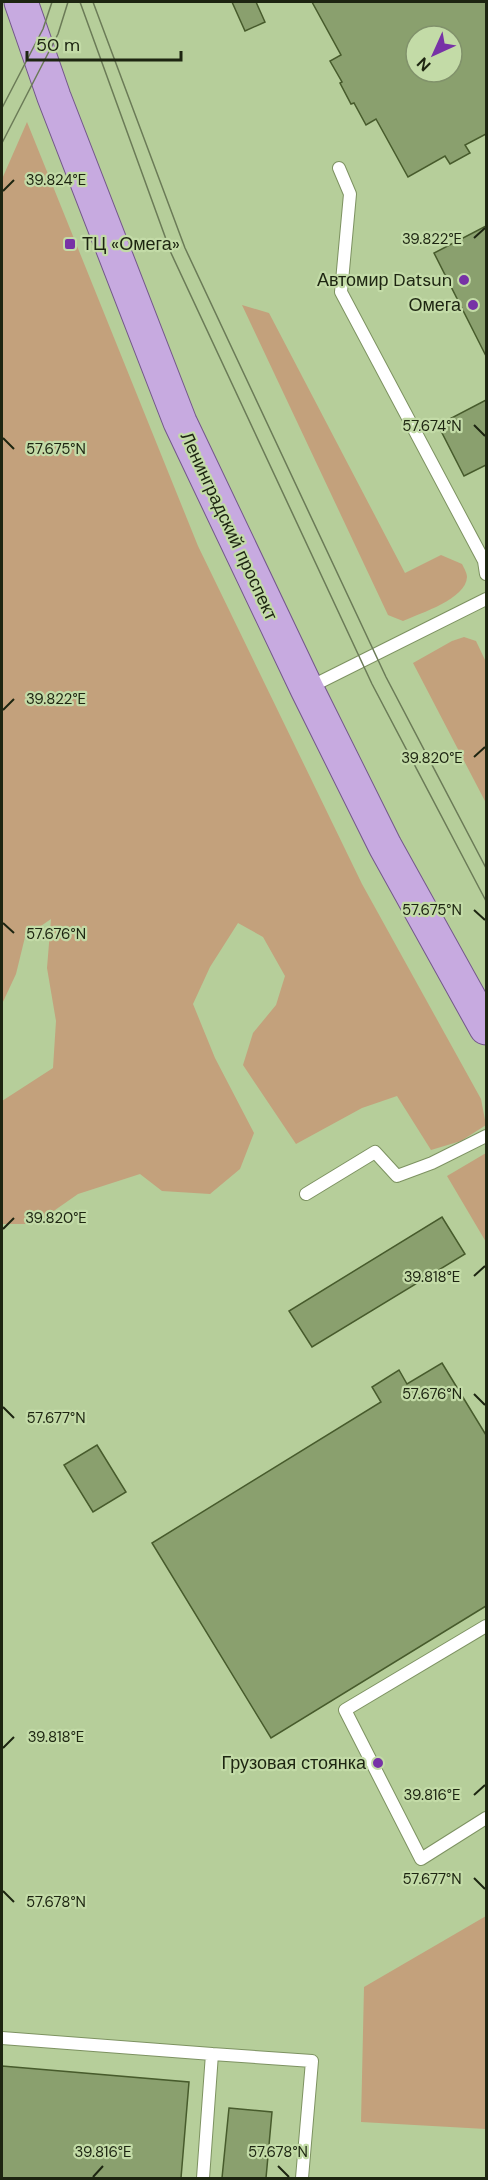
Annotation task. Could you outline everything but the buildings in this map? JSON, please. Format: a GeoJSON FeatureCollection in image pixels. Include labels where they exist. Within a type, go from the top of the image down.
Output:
{"type":"FeatureCollection","features":[{"type":"Feature","properties":{"kind":"main road","name":"Ленинградский проспект"},"geometry":{"type":"LineString","coordinates":[[21,2],[58,108],[180,422],[307,689],[385,846],[486,1028]]}},
{"type":"Feature","properties":{"kind":"lane"},"geometry":{"type":"LineString","coordinates":[[339,168],[350,194],[341,292],[484,561],[486,574]]}},
{"type":"Feature","properties":{"kind":"lane"},"geometry":{"type":"LineString","coordinates":[[307,689],[486,599]]}},
{"type":"Feature","properties":{"kind":"lane"},"geometry":{"type":"LineString","coordinates":[[306,1194],[375,1152],[397,1176],[432,1163],[486,1136]]}},
{"type":"Feature","properties":{"kind":"lane"},"geometry":{"type":"LineString","coordinates":[[486,1626],[345,1710],[421,1858],[486,1818]]}},
{"type":"Feature","properties":{"kind":"lane"},"geometry":{"type":"LineString","coordinates":[[2,2038],[312,2061],[302,2178]]}},
{"type":"Feature","properties":{"kind":"lane"},"geometry":{"type":"LineString","coordinates":[[203,2178],[212,2054]]}},
{"type":"Feature","properties":{"kind":"shaded area"},"geometry":{"type":"Polygon","coordinates":[[[27,122],[198,546],[362,884],[481,1099],[486,1125],[461,1141],[431,1150],[397,1096],[362,1108],[296,1144],[243,1065],[253,1033],[276,1005],[285,976],[263,937],[238,923],[210,967],[193,1004],[215,1058],[254,1133],[240,1169],[210,1194],[162,1191],[140,1174],[78,1194],[35,1224],[2,1224],[2,1101],[53,1068],[56,1021],[47,968],[51,919],[25,937],[16,974],[2,1004],[2,179],[27,122]]]}},
{"type":"Feature","properties":{"kind":"shaded area"},"geometry":{"type":"Polygon","coordinates":[[[242,305],[269,313],[405,573],[441,555],[462,564],[467,575],[465,585],[451,598],[403,621],[388,615],[242,305]]]}},
{"type":"Feature","properties":{"kind":"shaded area"},"geometry":{"type":"Polygon","coordinates":[[[464,637],[476,641],[486,662],[486,803],[413,663],[452,641],[464,637]]]}},
{"type":"Feature","properties":{"kind":"shaded area"},"geometry":{"type":"Polygon","coordinates":[[[486,1153],[486,1242],[447,1176],[486,1153]]]}},
{"type":"Feature","properties":{"kind":"shaded area"},"geometry":{"type":"Polygon","coordinates":[[[486,1916],[486,2129],[361,2122],[364,1987],[486,1916]]]}},
{"type":"Feature","properties":{"kind":"tram line"},"geometry":{"type":"LineString","coordinates":[[2,108],[43,29],[52,2]]}},
{"type":"Feature","properties":{"kind":"tram line"},"geometry":{"type":"LineString","coordinates":[[2,143],[58,34],[68,2]]}},
{"type":"Feature","properties":{"kind":"tram line"},"geometry":{"type":"LineString","coordinates":[[80,2],[171,253],[372,684],[486,901]]}},
{"type":"Feature","properties":{"kind":"tram line"},"geometry":{"type":"LineString","coordinates":[[93,2],[185,248],[386,677],[486,868]]}},
{"type":"Feature","properties":{"kind":"place","name":"ТЦ «Омега»"},"geometry":{"type":"Point","coordinates":[70,244]}},
{"type":"Feature","properties":{"kind":"place","name":"Автомир Datsun"},"geometry":{"type":"Point","coordinates":[464,280]}},
{"type":"Feature","properties":{"kind":"place","name":"Омега"},"geometry":{"type":"Point","coordinates":[473,305]}},
{"type":"Feature","properties":{"kind":"place","name":"Грузовая стоянка"},"geometry":{"type":"Point","coordinates":[378,1763]}}]}
